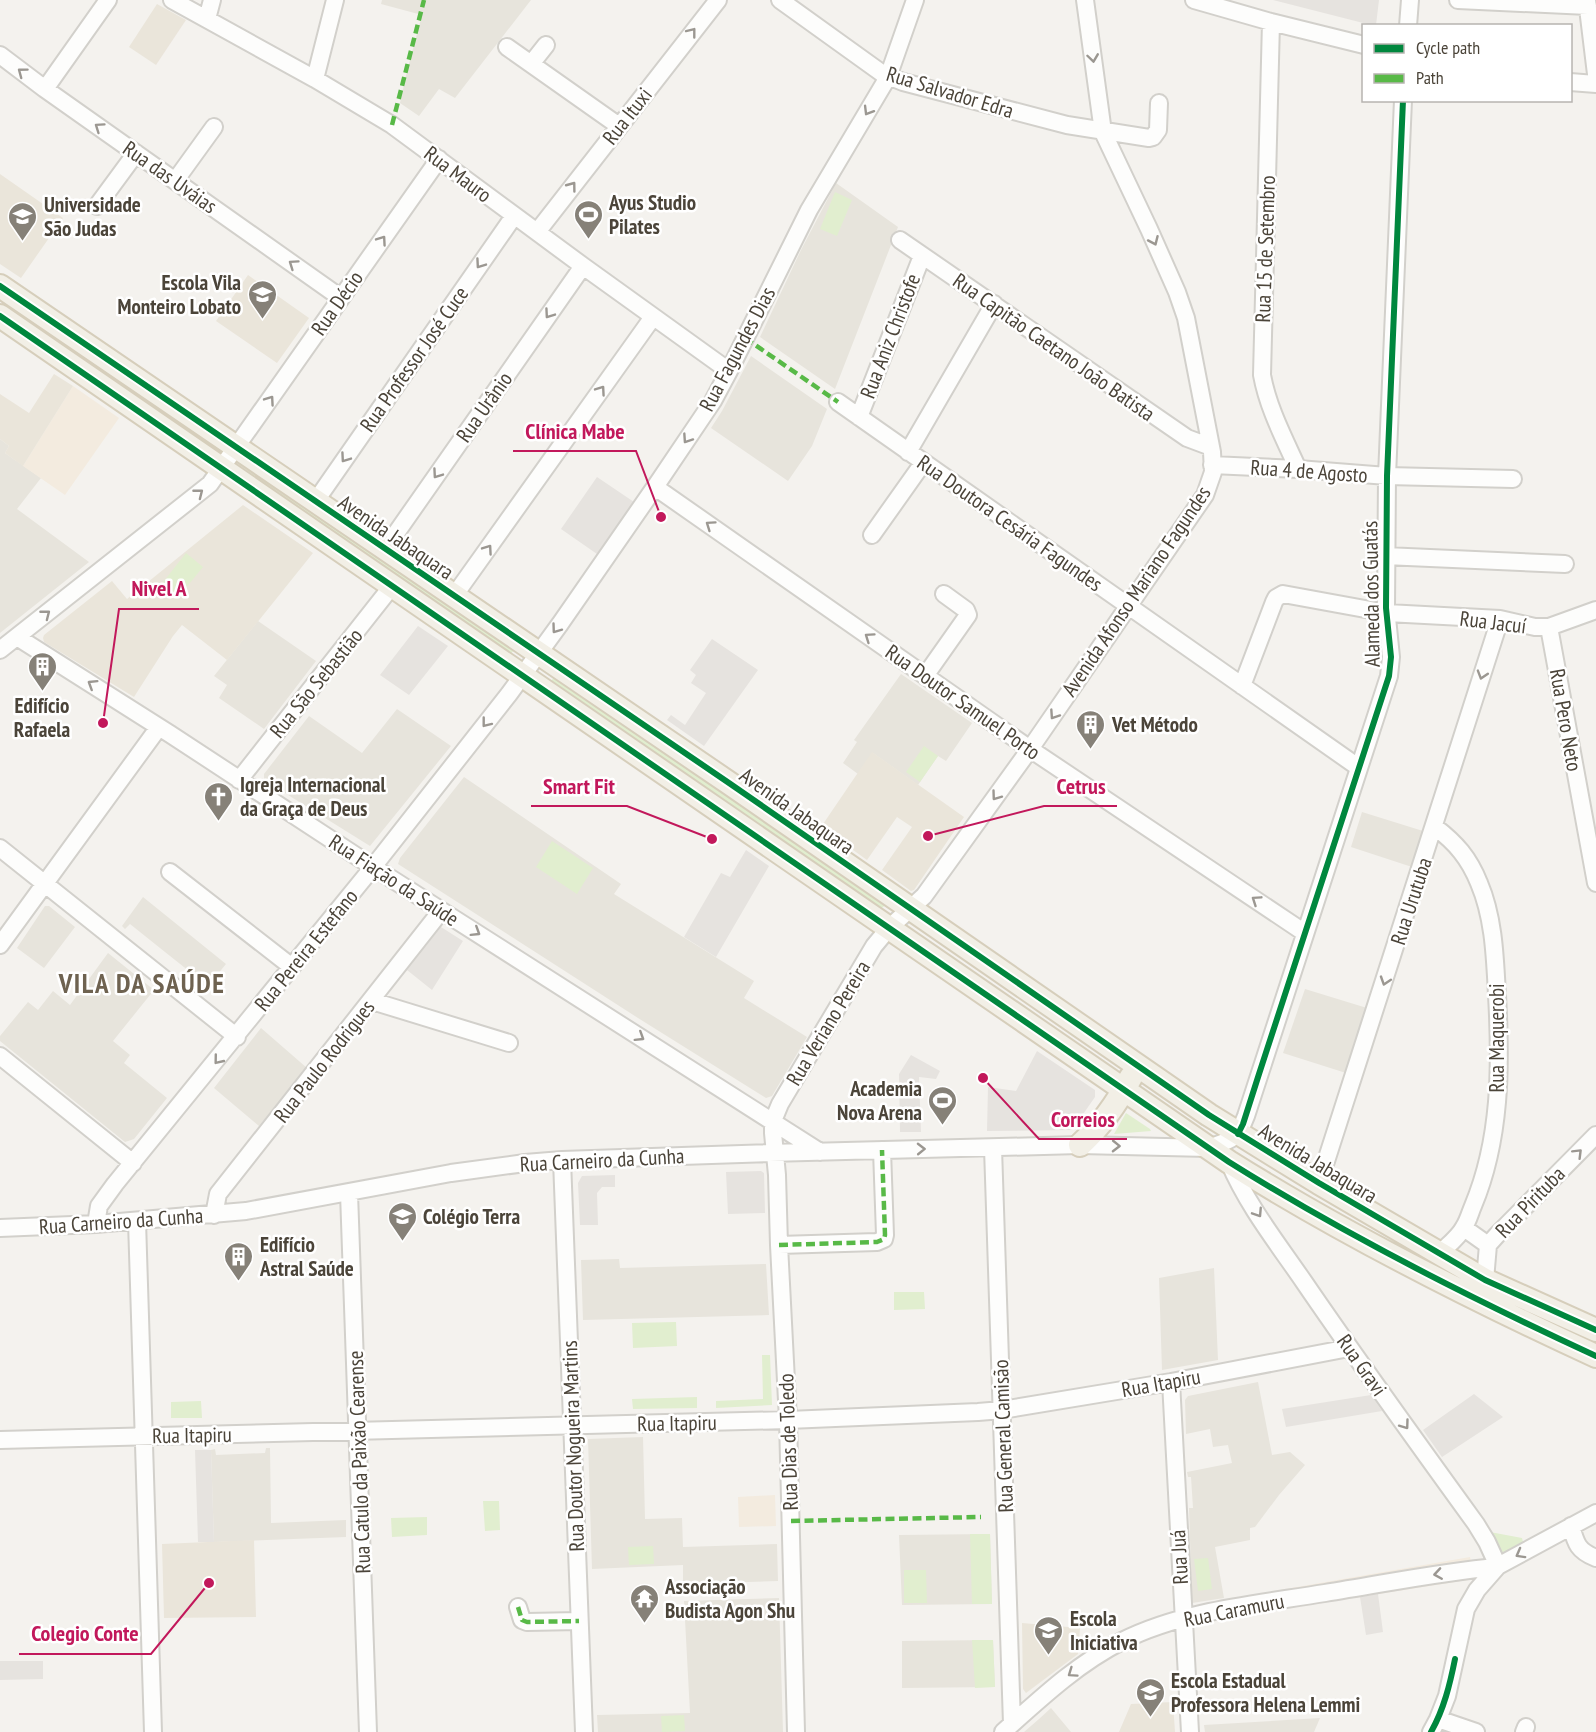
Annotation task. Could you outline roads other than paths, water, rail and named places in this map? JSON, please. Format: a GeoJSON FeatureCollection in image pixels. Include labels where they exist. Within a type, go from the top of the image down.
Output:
{"type":"FeatureCollection","features":[{"type":"Feature","properties":{"kind":"main road","name":"Avenida Jabaquara"},"geometry":{"type":"LineString","coordinates":[[0,286],[1238,1134],[1485,1280],[1596,1330]]}},
{"type":"Feature","properties":{"kind":"main road","name":"Avenida Jabaquara"},"geometry":{"type":"LineString","coordinates":[[1,318],[1229,1162],[1405,1264],[1596,1356]]}},
{"type":"Feature","properties":{"kind":"main road"},"geometry":{"type":"LineString","coordinates":[[1080,1145],[1107,1117],[1137,1066]]}},
{"type":"Feature","properties":{"kind":"street"},"geometry":{"type":"LineString","coordinates":[[45,89],[108,0]]}},
{"type":"Feature","properties":{"kind":"street","name":"Rua Mauro"},"geometry":{"type":"LineString","coordinates":[[172,0],[380,117],[653,318],[729,371]]}},
{"type":"Feature","properties":{"kind":"street"},"geometry":{"type":"LineString","coordinates":[[207,19],[212,0]]}},
{"type":"Feature","properties":{"kind":"street"},"geometry":{"type":"LineString","coordinates":[[315,79],[335,0]]}},
{"type":"Feature","properties":{"kind":"street","name":"Rua Ituxi"},"geometry":{"type":"LineString","coordinates":[[537,232],[718,0]]}},
{"type":"Feature","properties":{"kind":"street","name":"Rua Salvador Edra"},"geometry":{"type":"LineString","coordinates":[[780,0],[888,77],[913,85],[1067,125],[1149,138],[1154,137],[1158,130],[1158,103]]}},
{"type":"Feature","properties":{"kind":"street","name":"Rua Fagundes Dias"},"geometry":{"type":"LineString","coordinates":[[522,676],[713,401],[809,210],[888,77],[915,0]]}},
{"type":"Feature","properties":{"kind":"street","name":"Avenida Afonso Mariano Fagundes"},"geometry":{"type":"LineString","coordinates":[[889,928],[924,896],[1030,749],[1204,495],[1213,472],[1186,318],[1149,229],[1103,132],[1085,0]]}},
{"type":"Feature","properties":{"kind":"street"},"geometry":{"type":"LineString","coordinates":[[1194,0],[1362,45]]}},
{"type":"Feature","properties":{"kind":"street"},"geometry":{"type":"LineString","coordinates":[[1408,24],[1410,0]]}},
{"type":"Feature","properties":{"kind":"street"},"geometry":{"type":"LineString","coordinates":[[1458,0],[1588,3],[1596,74]]}},
{"type":"Feature","properties":{"kind":"street","name":"Rua 15 de Setembro"},"geometry":{"type":"LineString","coordinates":[[1271,22],[1262,375],[1271,408],[1298,469]]}},
{"type":"Feature","properties":{"kind":"street"},"geometry":{"type":"LineString","coordinates":[[531,64],[546,45]]}},
{"type":"Feature","properties":{"kind":"street"},"geometry":{"type":"LineString","coordinates":[[507,47],[619,126]]}},
{"type":"Feature","properties":{"kind":"street","name":"Rua das Uváias"},"geometry":{"type":"LineString","coordinates":[[0,55],[341,297]]}},
{"type":"Feature","properties":{"kind":"street"},"geometry":{"type":"LineString","coordinates":[[1572,82],[1596,84]]}},
{"type":"Feature","properties":{"kind":"street","name":"Alameda dos Guatás"},"geometry":{"type":"LineString","coordinates":[[1238,1134],[1389,676],[1385,556],[1403,102]]}},
{"type":"Feature","properties":{"kind":"street"},"geometry":{"type":"LineString","coordinates":[[175,181],[214,127]]}},
{"type":"Feature","properties":{"kind":"street"},"geometry":{"type":"LineString","coordinates":[[97,206],[136,153]]}},
{"type":"Feature","properties":{"kind":"street","name":"Rua Décio"},"geometry":{"type":"LineString","coordinates":[[0,650],[210,484],[439,159]]}},
{"type":"Feature","properties":{"kind":"street","name":"Rua Professor José Cuce"},"geometry":{"type":"LineString","coordinates":[[315,502],[513,216]]}},
{"type":"Feature","properties":{"kind":"street","name":"Rua Capitão Caetano João Batista"},"geometry":{"type":"LineString","coordinates":[[900,240],[1187,438],[1210,447]]}},
{"type":"Feature","properties":{"kind":"street","name":"Rua Aniz Christofe"},"geometry":{"type":"LineString","coordinates":[[859,417],[922,256]]}},
{"type":"Feature","properties":{"kind":"street","name":"Rua Urânio"},"geometry":{"type":"LineString","coordinates":[[385,549],[583,266]]}},
{"type":"Feature","properties":{"kind":"street"},"geometry":{"type":"LineString","coordinates":[[908,452],[994,304]]}},
{"type":"Feature","properties":{"kind":"street"},"geometry":{"type":"LineString","coordinates":[[454,596],[653,318]]}},
{"type":"Feature","properties":{"kind":"street","name":"Rua Doutora Cesária Fagundes"},"geometry":{"type":"LineString","coordinates":[[838,402],[1358,767]]}},
{"type":"Feature","properties":{"kind":"street"},"geometry":{"type":"LineString","coordinates":[[872,535],[923,463]]}},
{"type":"Feature","properties":{"kind":"street","name":"Rua 4 de Agosto"},"geometry":{"type":"LineString","coordinates":[[1212,465],[1387,476],[1513,479]]}},
{"type":"Feature","properties":{"kind":"street","name":"Rua Doutor Samuel Porto"},"geometry":{"type":"LineString","coordinates":[[655,487],[1030,749],[1305,933]]}},
{"type":"Feature","properties":{"kind":"street"},"geometry":{"type":"LineString","coordinates":[[1385,556],[1565,564]]}},
{"type":"Feature","properties":{"kind":"street","name":"Rua São Sebastião"},"geometry":{"type":"LineString","coordinates":[[238,780],[392,586]]}},
{"type":"Feature","properties":{"kind":"street","name":"Rua Jacuí"},"geometry":{"type":"LineString","coordinates":[[1242,686],[1271,608],[1279,595],[1288,593],[1387,613],[1500,619],[1527,626],[1549,627],[1596,610]]}},
{"type":"Feature","properties":{"kind":"street"},"geometry":{"type":"LineString","coordinates":[[925,676],[968,615],[966,610],[944,594]]}},
{"type":"Feature","properties":{"kind":"street","name":"Rua Urutuba"},"geometry":{"type":"LineString","coordinates":[[1319,1183],[1500,619]]}},
{"type":"Feature","properties":{"kind":"street","name":"Rua Pero Neto"},"geometry":{"type":"LineString","coordinates":[[1549,627],[1596,883]]}},
{"type":"Feature","properties":{"kind":"street","name":"Rua Fiação da Saúde"},"geometry":{"type":"LineString","coordinates":[[17,637],[773,1127]]}},
{"type":"Feature","properties":{"kind":"street","name":"Rua Pereira Estefano"},"geometry":{"type":"LineString","coordinates":[[96,1224],[99,1206],[373,867],[522,676]]}},
{"type":"Feature","properties":{"kind":"street"},"geometry":{"type":"LineString","coordinates":[[0,945],[159,727]]}},
{"type":"Feature","properties":{"kind":"street","name":"Rua Maquerobi"},"geometry":{"type":"LineString","coordinates":[[1435,827],[1459,847],[1470,864],[1485,899],[1492,929],[1500,1079],[1494,1130],[1484,1174],[1464,1228],[1439,1254]]}},
{"type":"Feature","properties":{"kind":"street"},"geometry":{"type":"LineString","coordinates":[[0,848],[237,1037]]}},
{"type":"Feature","properties":{"kind":"street"},"geometry":{"type":"LineString","coordinates":[[170,872],[292,968]]}},
{"type":"Feature","properties":{"kind":"street","name":"Rua Paulo Rodrigues"},"geometry":{"type":"LineString","coordinates":[[214,1215],[218,1194],[372,1001],[441,910]]}},
{"type":"Feature","properties":{"kind":"street","name":"Rua Veriano Pereira"},"geometry":{"type":"LineString","coordinates":[[756,1153],[764,1146],[780,1104],[874,946],[889,928]]}},
{"type":"Feature","properties":{"kind":"street"},"geometry":{"type":"LineString","coordinates":[[372,1001],[509,1043]]}},
{"type":"Feature","properties":{"kind":"street"},"geometry":{"type":"LineString","coordinates":[[0,1056],[133,1163]]}},
{"type":"Feature","properties":{"kind":"street"},"geometry":{"type":"LineString","coordinates":[[773,1127],[820,1152]]}},
{"type":"Feature","properties":{"kind":"street"},"geometry":{"type":"LineString","coordinates":[[773,1127],[775,1153]]}},
{"type":"Feature","properties":{"kind":"street"},"geometry":{"type":"LineString","coordinates":[[1208,1148],[1232,1140],[1238,1134]]}},
{"type":"Feature","properties":{"kind":"street","name":"Rua Pirituba"},"geometry":{"type":"LineString","coordinates":[[1485,1280],[1488,1245],[1596,1135]]}},
{"type":"Feature","properties":{"kind":"street","name":"Rua Carneiro da Cunha"},"geometry":{"type":"LineString","coordinates":[[0,1228],[96,1224],[214,1215],[349,1193],[451,1173],[562,1160],[1080,1145],[1208,1148]]}},
{"type":"Feature","properties":{"kind":"street","name":"Rua General Camisão"},"geometry":{"type":"LineString","coordinates":[[993,1148],[1002,1410],[1007,1728]]}},
{"type":"Feature","properties":{"kind":"street"},"geometry":{"type":"LineString","coordinates":[[779,1245],[877,1242],[884,1239],[882,1150]]}},
{"type":"Feature","properties":{"kind":"street","name":"Rua Dias de Toledo"},"geometry":{"type":"LineString","coordinates":[[775,1153],[788,1420],[796,1732]]}},
{"type":"Feature","properties":{"kind":"street","name":"Rua Doutor Nogueira Martins"},"geometry":{"type":"LineString","coordinates":[[562,1160],[584,1732]]}},
{"type":"Feature","properties":{"kind":"street","name":"Rua Gravi"},"geometry":{"type":"LineString","coordinates":[[1229,1162],[1236,1179],[1349,1348],[1476,1524],[1487,1542],[1497,1567]]}},
{"type":"Feature","properties":{"kind":"street","name":"Rua Catulo da Paixão Cearense"},"geometry":{"type":"LineString","coordinates":[[349,1193],[368,1732]]}},
{"type":"Feature","properties":{"kind":"street"},"geometry":{"type":"LineString","coordinates":[[137,1221],[153,1732]]}},
{"type":"Feature","properties":{"kind":"street"},"geometry":{"type":"LineString","coordinates":[[1464,1228],[1488,1245]]}},
{"type":"Feature","properties":{"kind":"street","name":"Rua Itapiru"},"geometry":{"type":"LineString","coordinates":[[0,1440],[788,1420],[1002,1410],[1171,1382],[1349,1348]]}},
{"type":"Feature","properties":{"kind":"street","name":"Rua Juá"},"geometry":{"type":"LineString","coordinates":[[1171,1382],[1190,1732]]}},
{"type":"Feature","properties":{"kind":"street"},"geometry":{"type":"LineString","coordinates":[[1476,1732],[1435,1725],[1447,1696],[1466,1610],[1477,1590],[1497,1567],[1596,1513]]}},
{"type":"Feature","properties":{"kind":"street"},"geometry":{"type":"LineString","coordinates":[[1571,1527],[1578,1547],[1596,1558]]}},
{"type":"Feature","properties":{"kind":"street","name":"Rua Caramuru"},"geometry":{"type":"LineString","coordinates":[[1007,1728],[1048,1691],[1079,1668],[1123,1641],[1160,1626],[1231,1608],[1441,1573],[1497,1567]]}},
{"type":"Feature","properties":{"kind":"street"},"geometry":{"type":"LineString","coordinates":[[518,1607],[522,1620],[527,1622],[579,1621]]}},
{"type":"Feature","properties":{"kind":"place","name":"Ayus Studio Pilates"},"geometry":{"type":"Point","coordinates":[588,240]}},
{"type":"Feature","properties":{"kind":"place","name":"Universidade São Judas"},"geometry":{"type":"Point","coordinates":[23,242]}},
{"type":"Feature","properties":{"kind":"place","name":"Escola Vila Monteiro Lobato"},"geometry":{"type":"Point","coordinates":[262,320]}},
{"type":"Feature","properties":{"kind":"place","name":"Clínica Mabe"},"geometry":{"type":"Point","coordinates":[661,517]}},
{"type":"Feature","properties":{"kind":"place","name":"Edifício Rafaela"},"geometry":{"type":"Point","coordinates":[42,692]}},
{"type":"Feature","properties":{"kind":"place","name":"Nivel A"},"geometry":{"type":"Point","coordinates":[103,723]}},
{"type":"Feature","properties":{"kind":"place","name":"Vet Método"},"geometry":{"type":"Point","coordinates":[1091,750]}},
{"type":"Feature","properties":{"kind":"place","name":"Igreja Internacional da Graça de Deus"},"geometry":{"type":"Point","coordinates":[219,822]}},
{"type":"Feature","properties":{"kind":"place","name":"Cetrus"},"geometry":{"type":"Point","coordinates":[928,836]}},
{"type":"Feature","properties":{"kind":"place","name":"Smart Fit"},"geometry":{"type":"Point","coordinates":[712,839]}},
{"type":"Feature","properties":{"kind":"place","name":"Correios"},"geometry":{"type":"Point","coordinates":[983,1078]}},
{"type":"Feature","properties":{"kind":"place","name":"Academia Nova Arena"},"geometry":{"type":"Point","coordinates":[943,1126]}},
{"type":"Feature","properties":{"kind":"place","name":"Colégio Terra"},"geometry":{"type":"Point","coordinates":[402,1242]}},
{"type":"Feature","properties":{"kind":"place","name":"Edifício Astral Saúde"},"geometry":{"type":"Point","coordinates":[239,1282]}},
{"type":"Feature","properties":{"kind":"place","name":"Colegio Conte"},"geometry":{"type":"Point","coordinates":[209,1583]}},
{"type":"Feature","properties":{"kind":"place","name":"Associação Budista Agon Shu"},"geometry":{"type":"Point","coordinates":[644,1624]}},
{"type":"Feature","properties":{"kind":"place","name":"Escola Iniciativa"},"geometry":{"type":"Point","coordinates":[1049,1656]}},
{"type":"Feature","properties":{"kind":"place","name":"Escola Estadual Professora Helena Lemmi"},"geometry":{"type":"Point","coordinates":[1150,1718]}},
{"type":"Feature","properties":{"kind":"district","name":"VILA DA SAÚDE"},"geometry":{"type":"Point","coordinates":[142,983]}}]}
